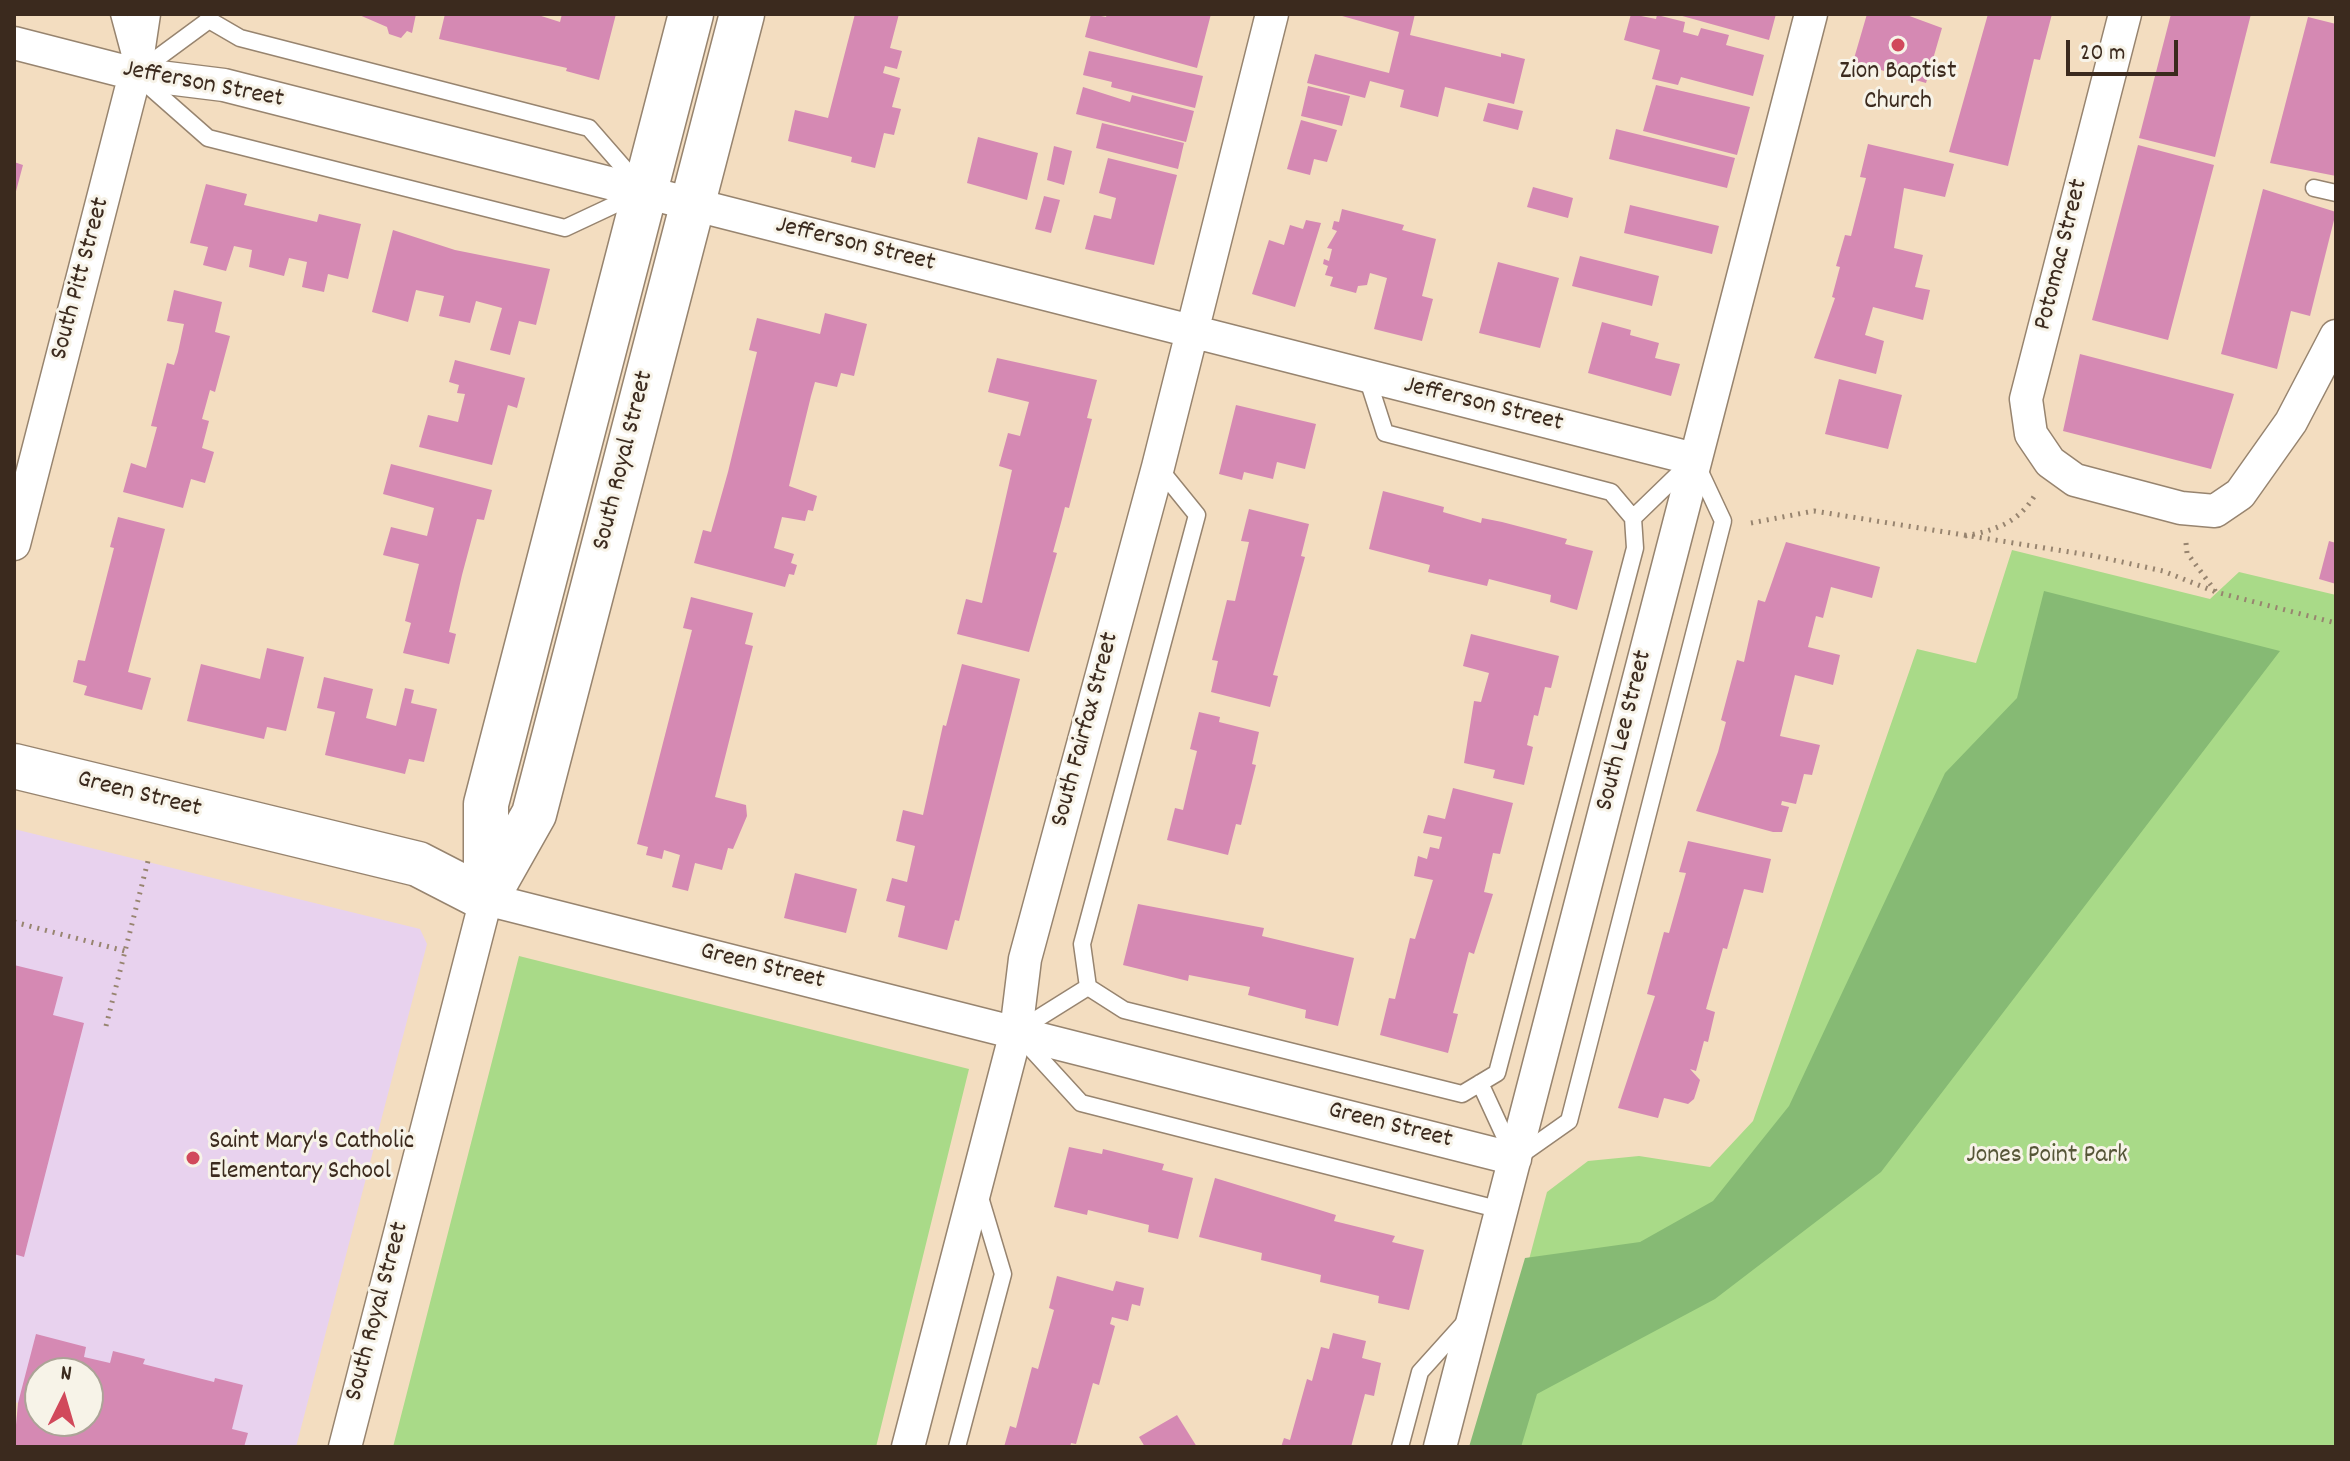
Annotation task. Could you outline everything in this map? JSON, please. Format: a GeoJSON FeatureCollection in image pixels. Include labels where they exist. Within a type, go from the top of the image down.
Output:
{"type":"FeatureCollection","features":[{"type":"Feature","properties":{"kind":"street","name":"South Pitt Street"},"geometry":{"type":"LineString","coordinates":[[14,544],[135,74],[144,14]]}},
{"type":"Feature","properties":{"kind":"street","name":"South Royal Street"},"geometry":{"type":"LineString","coordinates":[[345,1447],[486,899],[486,804],[691,14]]}},
{"type":"Feature","properties":{"kind":"street","name":"South Royal Street"},"geometry":{"type":"LineString","coordinates":[[486,899],[534,814],[742,14]]}},
{"type":"Feature","properties":{"kind":"street","name":"South Fairfax Street"},"geometry":{"type":"LineString","coordinates":[[908,1447],[1016,1032],[1025,959],[1158,467],[1272,14]]}},
{"type":"Feature","properties":{"kind":"street","name":"South Lee Street"},"geometry":{"type":"LineString","coordinates":[[1440,1447],[1811,14]]}},
{"type":"Feature","properties":{"kind":"street","name":"Potomac Street"},"geometry":{"type":"LineString","coordinates":[[2062,471],[2031,434],[2026,399],[2125,14]]}},
{"type":"Feature","properties":{"kind":"street","name":"Jefferson Street"},"geometry":{"type":"LineString","coordinates":[[14,43],[135,74],[224,85],[1694,459]]}},
{"type":"Feature","properties":{"kind":"street"},"geometry":{"type":"LineString","coordinates":[[2062,471],[2181,508],[2215,511],[2240,494],[2291,422],[2336,336]]}},
{"type":"Feature","properties":{"kind":"street","name":"Green Street"},"geometry":{"type":"LineString","coordinates":[[14,766],[418,864],[486,899],[1515,1159]]}},
{"type":"Feature","properties":{"kind":"lane"},"geometry":{"type":"LineString","coordinates":[[119,14],[135,74],[208,138],[565,228],[644,191],[589,128],[240,38],[208,17],[135,74]]}},
{"type":"Feature","properties":{"kind":"lane"},"geometry":{"type":"LineString","coordinates":[[2314,188],[2336,193]]}},
{"type":"Feature","properties":{"kind":"lane"},"geometry":{"type":"LineString","coordinates":[[1158,467],[1197,515],[1082,944],[1088,987],[1124,1010],[1462,1094],[1497,1073],[1635,548],[1633,518],[1611,492],[1385,433],[1367,377]]}},
{"type":"Feature","properties":{"kind":"lane"},"geometry":{"type":"LineString","coordinates":[[1480,1083],[1515,1159],[1569,1121],[1723,521],[1694,459],[1633,518]]}},
{"type":"Feature","properties":{"kind":"lane"},"geometry":{"type":"LineString","coordinates":[[1088,987],[1016,1032],[1081,1103],[1501,1210]]}},
{"type":"Feature","properties":{"kind":"lane"},"geometry":{"type":"LineString","coordinates":[[957,1447],[1003,1274],[976,1186]]}},
{"type":"Feature","properties":{"kind":"lane"},"geometry":{"type":"LineString","coordinates":[[1400,1447],[1420,1372],[1475,1312]]}},
{"type":"Feature","properties":{"kind":"path"},"geometry":{"type":"LineString","coordinates":[[1960,537],[1994,530],[2019,517],[2034,497],[2062,471]]}},
{"type":"Feature","properties":{"kind":"path"},"geometry":{"type":"LineString","coordinates":[[2181,508],[2187,553],[2216,592]]}},
{"type":"Feature","properties":{"kind":"path"},"geometry":{"type":"LineString","coordinates":[[1751,523],[1814,511],[1960,537],[2095,556],[2163,571],[2216,592],[2336,623]]}},
{"type":"Feature","properties":{"kind":"path"},"geometry":{"type":"LineString","coordinates":[[106,1026],[149,857]]}},
{"type":"Feature","properties":{"kind":"path"},"geometry":{"type":"LineString","coordinates":[[14,922],[125,951]]}},
{"type":"Feature","properties":{"kind":"shaded area","name":"Saint Mary's Catholic Elementary School"},"geometry":{"type":"Polygon","coordinates":[[[14,829],[420,929],[427,944],[296,1447],[14,1447],[18,1403],[14,1402],[14,829]]]}},
{"type":"Feature","properties":{"kind":"green space","name":"Jones Point Park"},"geometry":{"type":"Polygon","coordinates":[[[2012,550],[2210,599],[2239,572],[2336,595],[2336,1447],[1479,1447],[1547,1192],[1588,1161],[1639,1156],[1710,1167],[1753,1121],[1917,649],[1976,663],[2012,550]]]}},
{"type":"Feature","properties":{"kind":"green space"},"geometry":{"type":"Polygon","coordinates":[[[2044,591],[2280,651],[1881,1172],[1715,1299],[1537,1394],[1521,1447],[1469,1447],[1525,1258],[1640,1242],[1713,1201],[1789,1106],[1945,773],[2017,698],[2044,591]]]}},
{"type":"Feature","properties":{"kind":"green space"},"geometry":{"type":"Polygon","coordinates":[[[519,956],[969,1069],[876,1447],[393,1447],[519,956]]]}},
{"type":"Feature","properties":{"kind":"building"},"geometry":{"type":"Polygon","coordinates":[[[357,14],[416,14],[412,33],[407,31],[401,38],[389,34],[387,27],[357,14]]]}},
{"type":"Feature","properties":{"kind":"building"},"geometry":{"type":"Polygon","coordinates":[[[445,14],[535,14],[560,22],[562,14],[616,14],[599,80],[566,71],[567,68],[439,39],[445,14]]]}},
{"type":"Feature","properties":{"kind":"building"},"geometry":{"type":"Polygon","coordinates":[[[855,14],[899,14],[890,48],[902,51],[897,69],[885,66],[883,73],[900,78],[892,107],[901,109],[894,135],[884,133],[875,168],[851,162],[852,157],[788,141],[795,110],[828,118],[855,14]]]}},
{"type":"Feature","properties":{"kind":"building"},"geometry":{"type":"Polygon","coordinates":[[[1091,14],[1106,17],[1107,14],[1211,14],[1197,68],[1085,37],[1091,14]]]}},
{"type":"Feature","properties":{"kind":"building"},"geometry":{"type":"Polygon","coordinates":[[[1335,14],[1415,14],[1410,35],[1501,57],[1501,53],[1525,59],[1514,104],[1445,87],[1438,117],[1400,107],[1404,90],[1370,81],[1365,98],[1307,83],[1315,54],[1389,73],[1399,32],[1335,14]]]}},
{"type":"Feature","properties":{"kind":"building"},"geometry":{"type":"Polygon","coordinates":[[[1631,14],[1656,19],[1657,15],[1685,22],[1683,32],[1698,36],[1701,28],[1729,35],[1726,45],[1764,55],[1753,96],[1681,77],[1678,85],[1652,79],[1660,50],[1624,40],[1631,14]]]}},
{"type":"Feature","properties":{"kind":"building"},"geometry":{"type":"Polygon","coordinates":[[[1675,14],[1776,14],[1769,40],[1675,14]]]}},
{"type":"Feature","properties":{"kind":"building","name":"Zion Baptist Church"},"geometry":{"type":"Polygon","coordinates":[[[1867,14],[1904,14],[1942,28],[1926,83],[1853,62],[1867,14]]]}},
{"type":"Feature","properties":{"kind":"building"},"geometry":{"type":"Polygon","coordinates":[[[1988,14],[2052,14],[2040,60],[2034,59],[2008,166],[1949,152],[1988,14]]]}},
{"type":"Feature","properties":{"kind":"building"},"geometry":{"type":"Polygon","coordinates":[[[2171,14],[2251,14],[2215,157],[2139,138],[2171,14]]]}},
{"type":"Feature","properties":{"kind":"building"},"geometry":{"type":"Polygon","coordinates":[[[2308,17],[2336,24],[2336,176],[2270,163],[2308,17]]]}},
{"type":"Feature","properties":{"kind":"building"},"geometry":{"type":"Polygon","coordinates":[[[1089,51],[1203,76],[1195,108],[1111,87],[1112,82],[1083,75],[1089,51]]]}},
{"type":"Feature","properties":{"kind":"building"},"geometry":{"type":"Polygon","coordinates":[[[1656,85],[1750,107],[1737,155],[1643,131],[1656,85]]]}},
{"type":"Feature","properties":{"kind":"building"},"geometry":{"type":"Polygon","coordinates":[[[1308,86],[1350,96],[1342,126],[1301,116],[1308,86]]]}},
{"type":"Feature","properties":{"kind":"building"},"geometry":{"type":"Polygon","coordinates":[[[1083,87],[1130,102],[1132,95],[1194,111],[1186,142],[1076,114],[1083,87]]]}},
{"type":"Feature","properties":{"kind":"building"},"geometry":{"type":"Polygon","coordinates":[[[1488,103],[1523,111],[1518,130],[1483,121],[1488,103]]]}},
{"type":"Feature","properties":{"kind":"building"},"geometry":{"type":"Polygon","coordinates":[[[1301,120],[1337,130],[1327,162],[1314,159],[1310,175],[1287,169],[1301,120]]]}},
{"type":"Feature","properties":{"kind":"building"},"geometry":{"type":"Polygon","coordinates":[[[1102,123],[1184,143],[1178,169],[1096,148],[1102,123]]]}},
{"type":"Feature","properties":{"kind":"building"},"geometry":{"type":"Polygon","coordinates":[[[1616,129],[1735,158],[1727,188],[1609,159],[1616,129]]]}},
{"type":"Feature","properties":{"kind":"building"},"geometry":{"type":"Polygon","coordinates":[[[978,137],[1038,153],[1027,200],[967,183],[978,137]]]}},
{"type":"Feature","properties":{"kind":"building"},"geometry":{"type":"Polygon","coordinates":[[[1868,144],[1954,164],[1945,197],[1904,188],[1894,248],[1923,255],[1915,287],[1930,290],[1923,320],[1873,307],[1865,335],[1884,341],[1876,374],[1814,358],[1835,298],[1832,297],[1840,267],[1836,266],[1845,235],[1851,236],[1866,178],[1860,177],[1868,144]]]}},
{"type":"Feature","properties":{"kind":"building"},"geometry":{"type":"Polygon","coordinates":[[[2138,145],[2214,165],[2168,340],[2092,320],[2138,145]]]}},
{"type":"Feature","properties":{"kind":"building"},"geometry":{"type":"Polygon","coordinates":[[[1054,146],[1072,151],[1064,185],[1047,180],[1054,146]]]}},
{"type":"Feature","properties":{"kind":"building"},"geometry":{"type":"Polygon","coordinates":[[[1108,158],[1177,175],[1154,265],[1085,249],[1094,215],[1111,219],[1116,198],[1099,193],[1108,158]]]}},
{"type":"Feature","properties":{"kind":"building"},"geometry":{"type":"Polygon","coordinates":[[[14,162],[23,165],[15,195],[14,195],[14,162]]]}},
{"type":"Feature","properties":{"kind":"building"},"geometry":{"type":"Polygon","coordinates":[[[206,184],[247,194],[244,205],[317,222],[319,214],[361,224],[348,279],[328,274],[324,292],[302,287],[307,262],[289,258],[284,276],[249,267],[252,250],[234,246],[226,271],[203,265],[208,247],[190,243],[206,184]]]}},
{"type":"Feature","properties":{"kind":"building"},"geometry":{"type":"Polygon","coordinates":[[[1533,187],[1573,198],[1568,218],[1527,207],[1533,187]]]}},
{"type":"Feature","properties":{"kind":"building"},"geometry":{"type":"Polygon","coordinates":[[[2263,189],[2336,212],[2310,316],[2291,311],[2277,369],[2221,354],[2263,189]]]}},
{"type":"Feature","properties":{"kind":"building"},"geometry":{"type":"Polygon","coordinates":[[[1044,196],[1060,200],[1051,233],[1035,229],[1044,196]]]}},
{"type":"Feature","properties":{"kind":"building"},"geometry":{"type":"Polygon","coordinates":[[[1630,205],[1719,226],[1712,254],[1624,233],[1630,205]]]}},
{"type":"Feature","properties":{"kind":"building"},"geometry":{"type":"Polygon","coordinates":[[[1342,209],[1404,225],[1402,230],[1436,239],[1422,296],[1433,299],[1422,341],[1374,329],[1387,278],[1370,273],[1367,285],[1358,286],[1356,293],[1330,286],[1333,277],[1325,275],[1328,266],[1323,264],[1324,259],[1329,261],[1332,249],[1327,248],[1337,231],[1332,229],[1334,221],[1339,222],[1342,209]]]}},
{"type":"Feature","properties":{"kind":"building"},"geometry":{"type":"Polygon","coordinates":[[[1306,220],[1321,223],[1295,307],[1252,294],[1269,240],[1284,245],[1290,225],[1303,229],[1306,220]]]}},
{"type":"Feature","properties":{"kind":"building"},"geometry":{"type":"Polygon","coordinates":[[[393,230],[455,250],[550,269],[536,325],[519,321],[510,355],[490,350],[502,308],[476,301],[470,323],[439,316],[444,296],[416,290],[408,322],[372,312],[393,230]]]}},
{"type":"Feature","properties":{"kind":"building"},"geometry":{"type":"Polygon","coordinates":[[[1580,256],[1659,276],[1652,306],[1572,286],[1580,256]]]}},
{"type":"Feature","properties":{"kind":"building"},"geometry":{"type":"Polygon","coordinates":[[[1498,262],[1559,278],[1540,348],[1479,333],[1498,262]]]}},
{"type":"Feature","properties":{"kind":"building"},"geometry":{"type":"Polygon","coordinates":[[[174,290],[222,302],[215,332],[230,336],[215,392],[210,390],[202,419],[209,421],[202,448],[214,452],[205,483],[191,479],[183,508],[123,492],[131,463],[146,468],[157,427],[151,426],[167,363],[174,365],[178,352],[184,324],[167,321],[174,290]]]}},
{"type":"Feature","properties":{"kind":"building"},"geometry":{"type":"Polygon","coordinates":[[[825,313],[867,324],[854,376],[841,373],[837,387],[815,382],[789,486],[817,496],[813,511],[808,510],[805,521],[782,517],[774,548],[794,554],[791,563],[797,565],[794,575],[789,574],[785,587],[694,563],[703,530],[711,532],[728,472],[757,352],[749,350],[757,318],[820,334],[825,313]]]}},
{"type":"Feature","properties":{"kind":"building"},"geometry":{"type":"Polygon","coordinates":[[[1602,322],[1631,330],[1630,335],[1659,343],[1655,358],[1680,364],[1671,396],[1588,373],[1602,322]]]}},
{"type":"Feature","properties":{"kind":"building"},"geometry":{"type":"Polygon","coordinates":[[[2080,354],[2234,394],[2211,469],[2063,431],[2080,354]]]}},
{"type":"Feature","properties":{"kind":"building"},"geometry":{"type":"Polygon","coordinates":[[[997,358],[1097,380],[1087,418],[1092,419],[1069,508],[1065,507],[1053,552],[1057,553],[1029,652],[957,634],[966,599],[982,603],[1012,470],[999,466],[1008,433],[1020,436],[1029,402],[988,392],[997,358]]]}},
{"type":"Feature","properties":{"kind":"building"},"geometry":{"type":"Polygon","coordinates":[[[455,360],[525,378],[517,408],[508,405],[492,465],[419,447],[428,415],[458,422],[465,394],[457,393],[459,385],[449,382],[455,360]]]}},
{"type":"Feature","properties":{"kind":"building"},"geometry":{"type":"Polygon","coordinates":[[[1839,379],[1902,395],[1888,449],[1825,434],[1839,379]]]}},
{"type":"Feature","properties":{"kind":"building"},"geometry":{"type":"Polygon","coordinates":[[[1236,405],[1316,424],[1305,469],[1277,462],[1273,479],[1244,472],[1242,480],[1219,474],[1236,405]]]}},
{"type":"Feature","properties":{"kind":"building"},"geometry":{"type":"Polygon","coordinates":[[[391,464],[492,490],[484,520],[477,519],[462,575],[449,632],[456,634],[449,664],[403,653],[411,623],[405,621],[419,564],[383,555],[391,527],[427,536],[434,508],[383,494],[391,464]]]}},
{"type":"Feature","properties":{"kind":"building"},"geometry":{"type":"Polygon","coordinates":[[[1383,491],[1444,507],[1443,512],[1481,523],[1482,518],[1567,539],[1565,544],[1593,551],[1577,610],[1550,602],[1551,595],[1489,579],[1487,586],[1428,572],[1430,565],[1369,549],[1383,491]]]}},
{"type":"Feature","properties":{"kind":"building"},"geometry":{"type":"Polygon","coordinates":[[[1249,509],[1309,524],[1301,556],[1305,557],[1273,675],[1278,676],[1270,707],[1211,692],[1218,661],[1212,660],[1227,600],[1235,601],[1249,542],[1241,541],[1249,509]]]}},
{"type":"Feature","properties":{"kind":"building"},"geometry":{"type":"Polygon","coordinates":[[[118,517],[165,529],[128,672],[151,678],[142,710],[84,695],[87,686],[73,682],[78,660],[85,661],[114,548],[110,547],[118,517]]]}},
{"type":"Feature","properties":{"kind":"building"},"geometry":{"type":"Polygon","coordinates":[[[2329,541],[2336,543],[2336,584],[2319,579],[2329,541]]]}},
{"type":"Feature","properties":{"kind":"building"},"geometry":{"type":"Polygon","coordinates":[[[1786,542],[1880,567],[1872,598],[1831,587],[1823,618],[1816,616],[1808,647],[1840,655],[1833,685],[1795,675],[1780,736],[1820,745],[1812,775],[1804,774],[1796,804],[1782,801],[1781,805],[1789,807],[1782,832],[1773,832],[1696,811],[1718,752],[1726,722],[1721,720],[1737,660],[1744,662],[1758,600],[1765,602],[1786,542]]]}},
{"type":"Feature","properties":{"kind":"building"},"geometry":{"type":"Polygon","coordinates":[[[691,597],[753,613],[745,644],[753,646],[715,797],[746,805],[747,816],[733,849],[728,848],[722,870],[695,863],[688,891],[672,887],[680,855],[664,850],[662,859],[646,855],[648,847],[637,844],[692,630],[683,628],[691,597]]]}},
{"type":"Feature","properties":{"kind":"building"},"geometry":{"type":"Polygon","coordinates":[[[1471,634],[1559,656],[1551,688],[1545,687],[1538,716],[1534,715],[1527,745],[1533,747],[1524,785],[1493,778],[1495,770],[1464,763],[1474,701],[1481,702],[1489,673],[1463,666],[1471,634]]]}},
{"type":"Feature","properties":{"kind":"building"},"geometry":{"type":"Polygon","coordinates":[[[267,648],[304,657],[286,731],[267,727],[264,739],[187,721],[201,664],[260,679],[267,648]]]}},
{"type":"Feature","properties":{"kind":"building"},"geometry":{"type":"Polygon","coordinates":[[[962,664],[1020,679],[959,921],[955,920],[947,950],[898,937],[905,906],[886,901],[892,878],[907,882],[915,846],[896,841],[903,810],[923,815],[943,725],[946,726],[962,664]]]}},
{"type":"Feature","properties":{"kind":"building"},"geometry":{"type":"Polygon","coordinates":[[[324,677],[373,689],[366,718],[396,726],[405,688],[414,690],[411,703],[437,709],[424,762],[409,759],[405,774],[325,755],[335,712],[317,708],[324,677]]]}},
{"type":"Feature","properties":{"kind":"building"},"geometry":{"type":"Polygon","coordinates":[[[1199,712],[1220,717],[1219,722],[1259,732],[1252,764],[1256,765],[1241,825],[1236,824],[1228,855],[1167,840],[1175,808],[1183,810],[1197,751],[1190,749],[1199,712]]]}},
{"type":"Feature","properties":{"kind":"building"},"geometry":{"type":"Polygon","coordinates":[[[1453,788],[1513,803],[1500,854],[1493,853],[1484,892],[1493,894],[1474,954],[1469,952],[1453,1013],[1458,1014],[1448,1053],[1380,1035],[1389,998],[1395,999],[1410,938],[1415,939],[1433,880],[1414,876],[1418,856],[1427,859],[1430,847],[1439,849],[1442,837],[1423,833],[1428,815],[1445,819],[1453,788]]]}},
{"type":"Feature","properties":{"kind":"building"},"geometry":{"type":"Polygon","coordinates":[[[1688,841],[1771,859],[1763,893],[1744,889],[1727,949],[1723,948],[1706,1009],[1715,1012],[1708,1042],[1704,1041],[1696,1071],[1690,1069],[1700,1080],[1694,1099],[1688,1104],[1664,1098],[1658,1118],[1618,1108],[1655,996],[1647,994],[1664,932],[1669,933],[1686,873],[1679,872],[1688,841]]]}},
{"type":"Feature","properties":{"kind":"building"},"geometry":{"type":"Polygon","coordinates":[[[795,873],[857,889],[846,933],[784,918],[795,873]]]}},
{"type":"Feature","properties":{"kind":"building"},"geometry":{"type":"Polygon","coordinates":[[[1138,904],[1264,928],[1262,936],[1354,958],[1338,1026],[1305,1018],[1306,1010],[1248,995],[1250,987],[1189,975],[1188,981],[1123,965],[1138,904]]]}},
{"type":"Feature","properties":{"kind":"building"},"geometry":{"type":"Polygon","coordinates":[[[14,965],[63,977],[53,1015],[84,1023],[24,1257],[14,1254],[14,965]]]}},
{"type":"Feature","properties":{"kind":"building"},"geometry":{"type":"Polygon","coordinates":[[[1069,1147],[1102,1154],[1103,1149],[1164,1164],[1162,1170],[1193,1178],[1178,1239],[1148,1232],[1149,1225],[1088,1210],[1087,1215],[1054,1207],[1069,1147]]]}},
{"type":"Feature","properties":{"kind":"building"},"geometry":{"type":"Polygon","coordinates":[[[1215,1178],[1336,1215],[1334,1221],[1395,1236],[1392,1242],[1424,1250],[1409,1310],[1378,1303],[1379,1296],[1320,1282],[1321,1275],[1261,1260],[1262,1253],[1199,1237],[1215,1178]]]}},
{"type":"Feature","properties":{"kind":"building"},"geometry":{"type":"Polygon","coordinates":[[[1057,1276],[1113,1291],[1116,1281],[1144,1288],[1140,1306],[1132,1304],[1128,1321],[1112,1317],[1110,1324],[1115,1326],[1099,1385],[1093,1383],[1076,1444],[1071,1443],[1070,1447],[1004,1447],[1010,1426],[1016,1428],[1032,1367],[1038,1369],[1054,1310],[1049,1308],[1057,1276]]]}},
{"type":"Feature","properties":{"kind":"building"},"geometry":{"type":"Polygon","coordinates":[[[1333,1333],[1366,1341],[1362,1358],[1381,1363],[1374,1396],[1365,1394],[1351,1447],[1281,1447],[1284,1438],[1290,1440],[1307,1379],[1312,1381],[1321,1347],[1329,1349],[1333,1333]]]}},
{"type":"Feature","properties":{"kind":"building"},"geometry":{"type":"Polygon","coordinates":[[[36,1334],[86,1347],[84,1357],[30,1357],[36,1334]]]}},
{"type":"Feature","properties":{"kind":"building"},"geometry":{"type":"Polygon","coordinates":[[[113,1351],[145,1359],[143,1364],[214,1382],[215,1378],[243,1385],[232,1429],[248,1433],[244,1447],[14,1447],[18,1403],[24,1380],[24,1437],[104,1437],[104,1362],[110,1363],[113,1351]]]}},
{"type":"Feature","properties":{"kind":"building"},"geometry":{"type":"Polygon","coordinates":[[[1177,1415],[1197,1447],[1145,1447],[1139,1437],[1177,1415]]]}},
{"type":"Feature","properties":{"kind":"place","name":"Zion Baptist Church"},"geometry":{"type":"Point","coordinates":[1898,45]}},
{"type":"Feature","properties":{"kind":"place","name":"Saint Mary's Catholic Elementary School"},"geometry":{"type":"Point","coordinates":[193,1158]}}]}
